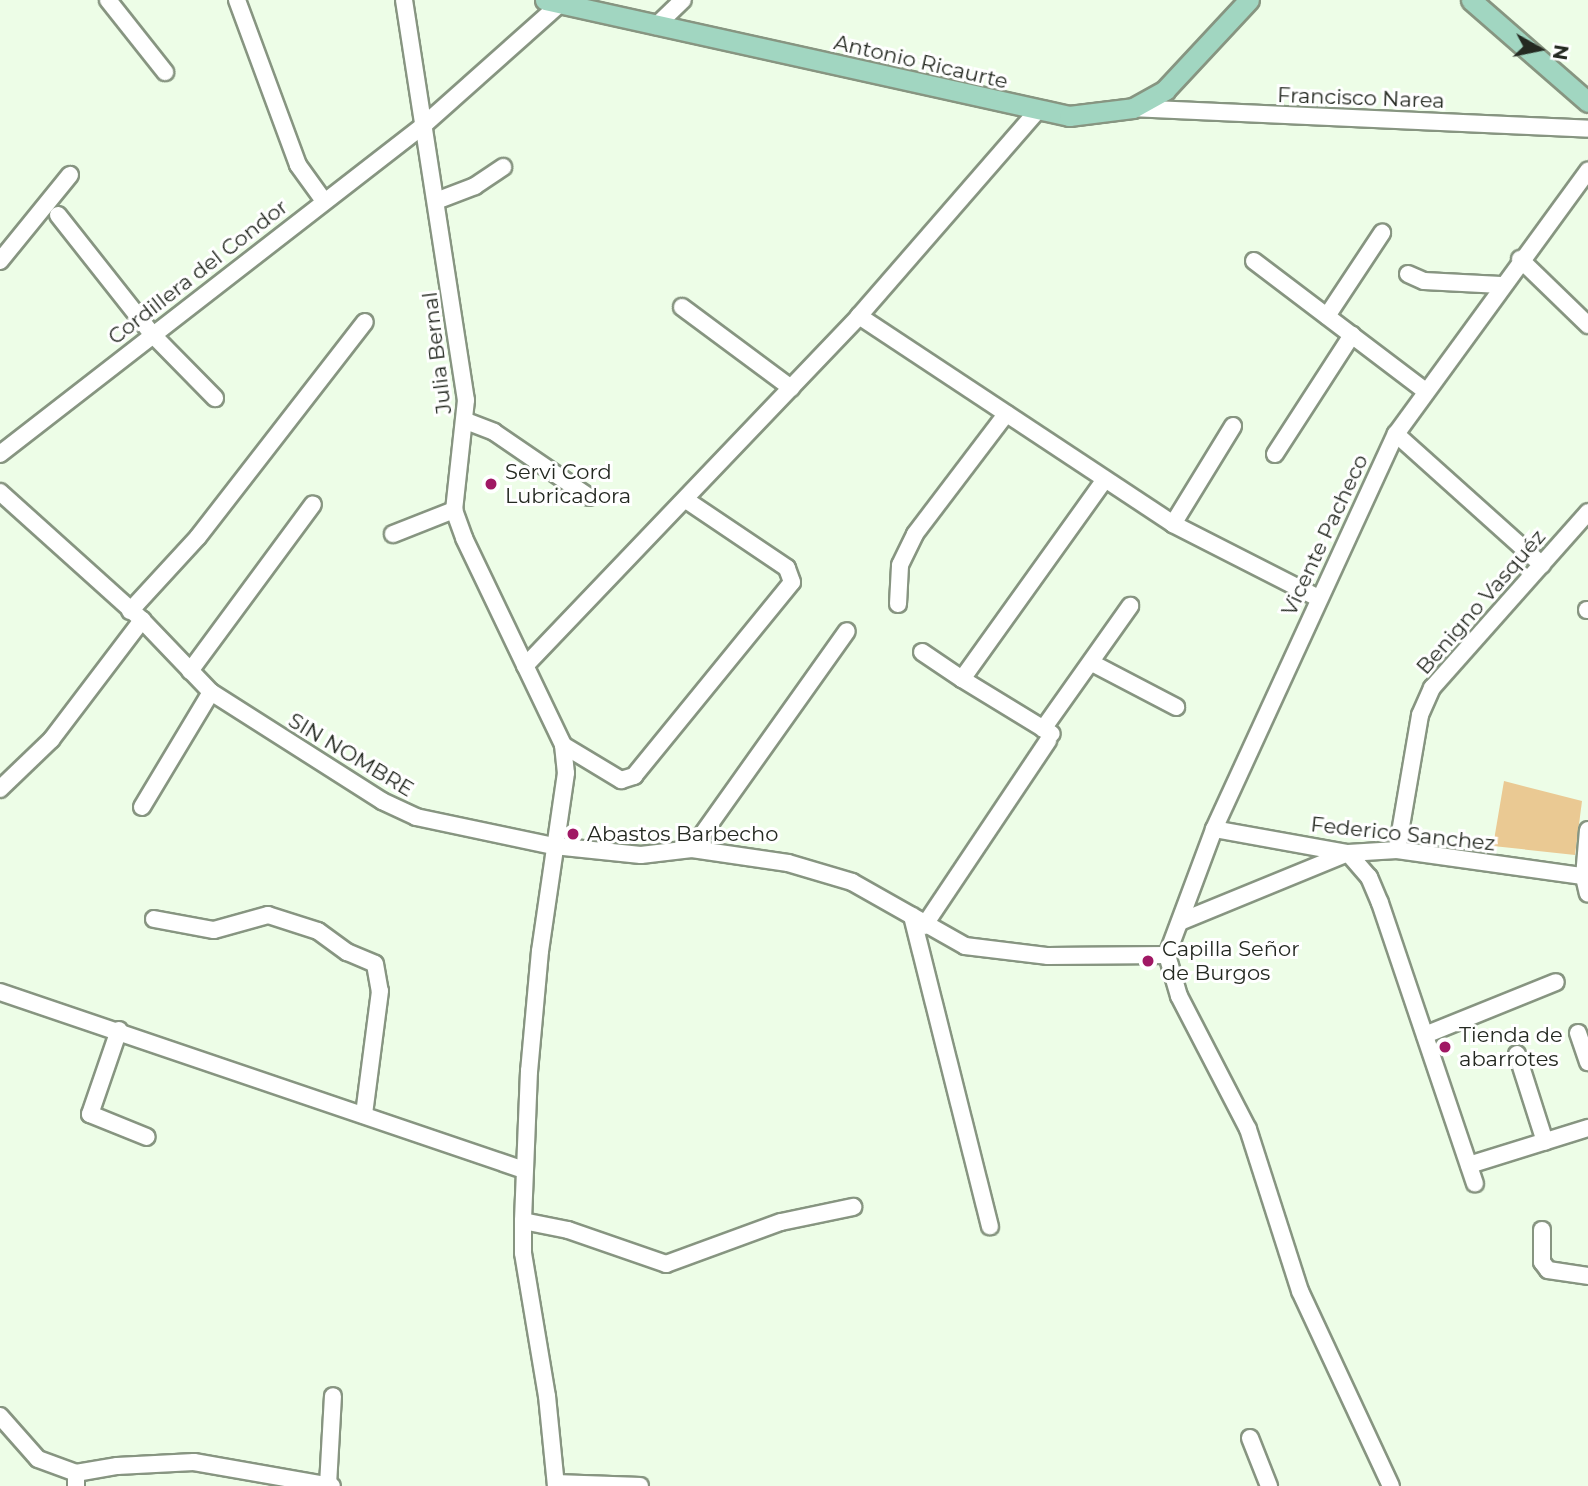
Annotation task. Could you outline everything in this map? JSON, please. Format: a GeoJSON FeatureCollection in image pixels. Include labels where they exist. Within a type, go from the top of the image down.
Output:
{"type":"FeatureCollection","features":[{"type":"Feature","properties":{"kind":"main road","name":"Antonio Ricaurte"},"geometry":{"type":"LineString","coordinates":[[553,2],[1069,116],[1133,108],[1165,90],[1192,66],[1249,0]]}},
{"type":"Feature","properties":{"kind":"main road"},"geometry":{"type":"LineString","coordinates":[[1471,0],[1588,102]]}},
{"type":"Feature","properties":{"kind":"street"},"geometry":{"type":"LineString","coordinates":[[108,0],[165,72]]}},
{"type":"Feature","properties":{"kind":"street"},"geometry":{"type":"LineString","coordinates":[[237,0],[298,165],[324,201]]}},
{"type":"Feature","properties":{"kind":"street","name":"Julia Bernal"},"geometry":{"type":"LineString","coordinates":[[404,0],[461,350],[466,421],[454,510],[464,538],[563,745],[566,773],[554,846],[529,1071],[523,1221],[523,1253],[556,1485]]}},
{"type":"Feature","properties":{"kind":"street"},"geometry":{"type":"LineString","coordinates":[[656,26],[683,0]]}},
{"type":"Feature","properties":{"kind":"street","name":"Cordillera del Condor"},"geometry":{"type":"LineString","coordinates":[[0,454],[424,125],[553,2]]}},
{"type":"Feature","properties":{"kind":"street","name":"Francisco Narea"},"geometry":{"type":"LineString","coordinates":[[1133,108],[1588,128]]}},
{"type":"Feature","properties":{"kind":"street"},"geometry":{"type":"LineString","coordinates":[[525,666],[859,316],[1037,111]]}},
{"type":"Feature","properties":{"kind":"street"},"geometry":{"type":"LineString","coordinates":[[436,201],[475,186],[503,167]]}},
{"type":"Feature","properties":{"kind":"street","name":"Vicente Pacheco"},"geometry":{"type":"LineString","coordinates":[[1167,955],[1214,829],[1318,598],[1396,434],[1501,285],[1588,171]]}},
{"type":"Feature","properties":{"kind":"street"},"geometry":{"type":"LineString","coordinates":[[0,261],[70,175]]}},
{"type":"Feature","properties":{"kind":"street"},"geometry":{"type":"LineString","coordinates":[[58,215],[152,334],[215,398]]}},
{"type":"Feature","properties":{"kind":"street"},"geometry":{"type":"LineString","coordinates":[[1327,316],[1382,233]]}},
{"type":"Feature","properties":{"kind":"street"},"geometry":{"type":"LineString","coordinates":[[1520,259],[1588,325]]}},
{"type":"Feature","properties":{"kind":"street"},"geometry":{"type":"LineString","coordinates":[[1254,261],[1425,391]]}},
{"type":"Feature","properties":{"kind":"street"},"geometry":{"type":"LineString","coordinates":[[1408,274],[1424,281],[1501,285]]}},
{"type":"Feature","properties":{"kind":"street"},"geometry":{"type":"LineString","coordinates":[[681,307],[791,388]]}},
{"type":"Feature","properties":{"kind":"street"},"geometry":{"type":"LineString","coordinates":[[859,316],[1104,481],[1173,524],[1318,598]]}},
{"type":"Feature","properties":{"kind":"street"},"geometry":{"type":"LineString","coordinates":[[0,789],[51,740],[136,616],[365,322]]}},
{"type":"Feature","properties":{"kind":"street"},"geometry":{"type":"LineString","coordinates":[[1275,454],[1352,335]]}},
{"type":"Feature","properties":{"kind":"street"},"geometry":{"type":"LineString","coordinates":[[898,604],[900,565],[915,534],[1006,414]]}},
{"type":"Feature","properties":{"kind":"street"},"geometry":{"type":"LineString","coordinates":[[466,421],[494,432],[589,496]]}},
{"type":"Feature","properties":{"kind":"street"},"geometry":{"type":"LineString","coordinates":[[1173,524],[1233,426]]}},
{"type":"Feature","properties":{"kind":"street"},"geometry":{"type":"LineString","coordinates":[[1396,434],[1542,565]]}},
{"type":"Feature","properties":{"kind":"street"},"geometry":{"type":"LineString","coordinates":[[962,679],[1104,481]]}},
{"type":"Feature","properties":{"kind":"street","name":"SIN NOMBRE"},"geometry":{"type":"LineString","coordinates":[[0,492],[136,616],[211,692],[382,801],[416,817],[554,846],[641,855],[692,849],[788,863],[829,874],[965,946],[998,951],[1167,955]]}},
{"type":"Feature","properties":{"kind":"street"},"geometry":{"type":"LineString","coordinates":[[563,745],[628,781],[792,582],[787,568],[686,500]]}},
{"type":"Feature","properties":{"kind":"street"},"geometry":{"type":"LineString","coordinates":[[190,671],[313,504]]}},
{"type":"Feature","properties":{"kind":"street"},"geometry":{"type":"LineString","coordinates":[[393,534],[454,510]]}},
{"type":"Feature","properties":{"kind":"street","name":"Benigno Vasquéz"},"geometry":{"type":"LineString","coordinates":[[1397,850],[1425,701],[1588,512]]}},
{"type":"Feature","properties":{"kind":"street"},"geometry":{"type":"LineString","coordinates":[[990,1226],[918,921],[1049,736],[1092,663],[1130,606]]}},
{"type":"Feature","properties":{"kind":"street"},"geometry":{"type":"LineString","coordinates":[[692,849],[847,631]]}},
{"type":"Feature","properties":{"kind":"street"},"geometry":{"type":"LineString","coordinates":[[922,652],[1049,736]]}},
{"type":"Feature","properties":{"kind":"street"},"geometry":{"type":"LineString","coordinates":[[1092,663],[1176,707]]}},
{"type":"Feature","properties":{"kind":"street"},"geometry":{"type":"LineString","coordinates":[[142,807],[211,692]]}},
{"type":"Feature","properties":{"kind":"street","name":"Federico Sanchez"},"geometry":{"type":"LineString","coordinates":[[1214,829],[1348,853],[1397,850],[1586,877]]}},
{"type":"Feature","properties":{"kind":"street"},"geometry":{"type":"LineString","coordinates":[[1588,830],[1588,894]]}},
{"type":"Feature","properties":{"kind":"street"},"geometry":{"type":"LineString","coordinates":[[1182,920],[1348,853],[1369,877],[1380,903],[1475,1183]]}},
{"type":"Feature","properties":{"kind":"street"},"geometry":{"type":"LineString","coordinates":[[153,919],[214,930],[268,915],[318,931],[347,952],[375,964],[380,991],[363,1115]]}},
{"type":"Feature","properties":{"kind":"street"},"geometry":{"type":"LineString","coordinates":[[1167,955],[1179,996],[1248,1129],[1300,1291],[1391,1486]]}},
{"type":"Feature","properties":{"kind":"street"},"geometry":{"type":"LineString","coordinates":[[1425,1035],[1556,982]]}},
{"type":"Feature","properties":{"kind":"street"},"geometry":{"type":"LineString","coordinates":[[0,992],[119,1030],[524,1170]]}},
{"type":"Feature","properties":{"kind":"street"},"geometry":{"type":"LineString","coordinates":[[119,1030],[89,1114],[147,1137]]}},
{"type":"Feature","properties":{"kind":"street"},"geometry":{"type":"LineString","coordinates":[[1577,1033],[1588,1062]]}},
{"type":"Feature","properties":{"kind":"street"},"geometry":{"type":"LineString","coordinates":[[1517,1054],[1545,1142]]}},
{"type":"Feature","properties":{"kind":"street"},"geometry":{"type":"LineString","coordinates":[[1469,1165],[1588,1128]]}},
{"type":"Feature","properties":{"kind":"street"},"geometry":{"type":"LineString","coordinates":[[523,1221],[568,1230],[666,1264],[780,1222],[853,1207]]}},
{"type":"Feature","properties":{"kind":"street"},"geometry":{"type":"LineString","coordinates":[[1542,1230],[1542,1262],[1548,1270],[1588,1276]]}},
{"type":"Feature","properties":{"kind":"street"},"geometry":{"type":"LineString","coordinates":[[0,1416],[38,1460],[76,1480],[117,1466],[194,1462],[261,1478],[330,1486],[333,1396]]}},
{"type":"Feature","properties":{"kind":"street"},"geometry":{"type":"LineString","coordinates":[[1250,1438],[1269,1486]]}},
{"type":"Feature","properties":{"kind":"street"},"geometry":{"type":"LineString","coordinates":[[556,1485],[640,1486]]}},
{"type":"Feature","properties":{"kind":"shaded area"},"geometry":{"type":"Polygon","coordinates":[[[1504,781],[1582,801],[1575,855],[1493,846],[1504,781]]]}},
{"type":"Feature","properties":{"kind":"place","name":"Servi Cord Lubricadora"},"geometry":{"type":"Point","coordinates":[491,484]}},
{"type":"Feature","properties":{"kind":"place","name":"Abastos Barbecho"},"geometry":{"type":"Point","coordinates":[573,834]}},
{"type":"Feature","properties":{"kind":"place","name":"Capilla Señor de Burgos"},"geometry":{"type":"Point","coordinates":[1148,961]}},
{"type":"Feature","properties":{"kind":"place","name":"Tienda de abarrotes"},"geometry":{"type":"Point","coordinates":[1445,1047]}}]}
